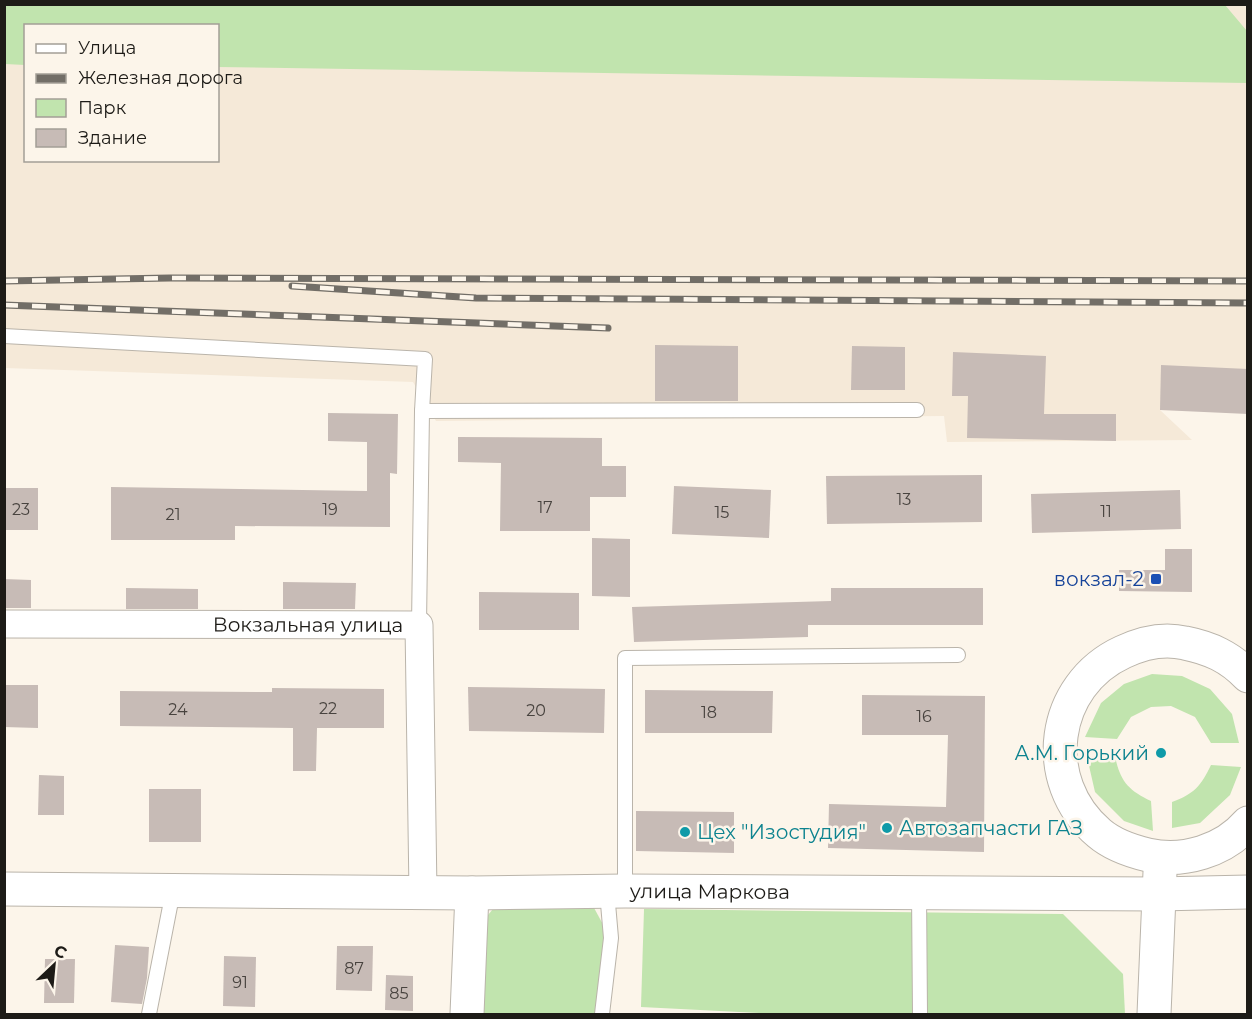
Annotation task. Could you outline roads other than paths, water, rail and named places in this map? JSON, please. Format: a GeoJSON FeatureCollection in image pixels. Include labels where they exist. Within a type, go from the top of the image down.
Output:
{"type":"FeatureCollection","features":[{"type":"Feature","properties":{"kind":"main road"},"geometry":{"type":"LineString","coordinates":[[1248,676],[1236,663],[1206,647],[1173,640],[1138,644],[1107,659],[1082,682],[1066,712],[1059,746],[1063,778],[1077,809],[1099,834],[1128,851],[1161,858],[1190,856],[1217,847],[1248,824]]}},
{"type":"Feature","properties":{"kind":"main road"},"geometry":{"type":"LineString","coordinates":[[1154,1014],[1161,858]]}},
{"type":"Feature","properties":{"kind":"main road","name":"улица Маркова"},"geometry":{"type":"LineString","coordinates":[[4,889],[472,893],[616,891],[1158,894],[1248,892]]}},
{"type":"Feature","properties":{"kind":"main road"},"geometry":{"type":"LineString","coordinates":[[467,1014],[472,893]]}},
{"type":"Feature","properties":{"kind":"street","name":"Вокзальная улица"},"geometry":{"type":"LineString","coordinates":[[4,624],[419,625],[423,892]]}},
{"type":"Feature","properties":{"kind":"lane"},"geometry":{"type":"LineString","coordinates":[[4,336],[425,358],[422,411],[419,625]]}},
{"type":"Feature","properties":{"kind":"lane"},"geometry":{"type":"LineString","coordinates":[[422,411],[917,410]]}},
{"type":"Feature","properties":{"kind":"lane"},"geometry":{"type":"LineString","coordinates":[[602,1014],[616,891],[626,658],[958,655]]}},
{"type":"Feature","properties":{"kind":"lane"},"geometry":{"type":"LineString","coordinates":[[149,1014],[173,891]]}},
{"type":"Feature","properties":{"kind":"lane"},"geometry":{"type":"LineString","coordinates":[[919,892],[920,1014]]}},
{"type":"Feature","properties":{"kind":"railway"},"geometry":{"type":"LineString","coordinates":[[4,281],[170,278],[1248,281]]}},
{"type":"Feature","properties":{"kind":"railway"},"geometry":{"type":"LineString","coordinates":[[292,286],[476,298],[1248,303]]}},
{"type":"Feature","properties":{"kind":"railway"},"geometry":{"type":"LineString","coordinates":[[4,305],[608,328]]}},
{"type":"Feature","properties":{"kind":"place","name":"вокзал-2"},"geometry":{"type":"Point","coordinates":[1156,579]}},
{"type":"Feature","properties":{"kind":"place","name":"А.М. Горький"},"geometry":{"type":"Point","coordinates":[1161,753]}},
{"type":"Feature","properties":{"kind":"place","name":"Автозапчасти ГАЗ"},"geometry":{"type":"Point","coordinates":[887,828]}},
{"type":"Feature","properties":{"kind":"place","name":"Цех \"Изостудия\""},"geometry":{"type":"Point","coordinates":[685,832]}}]}
